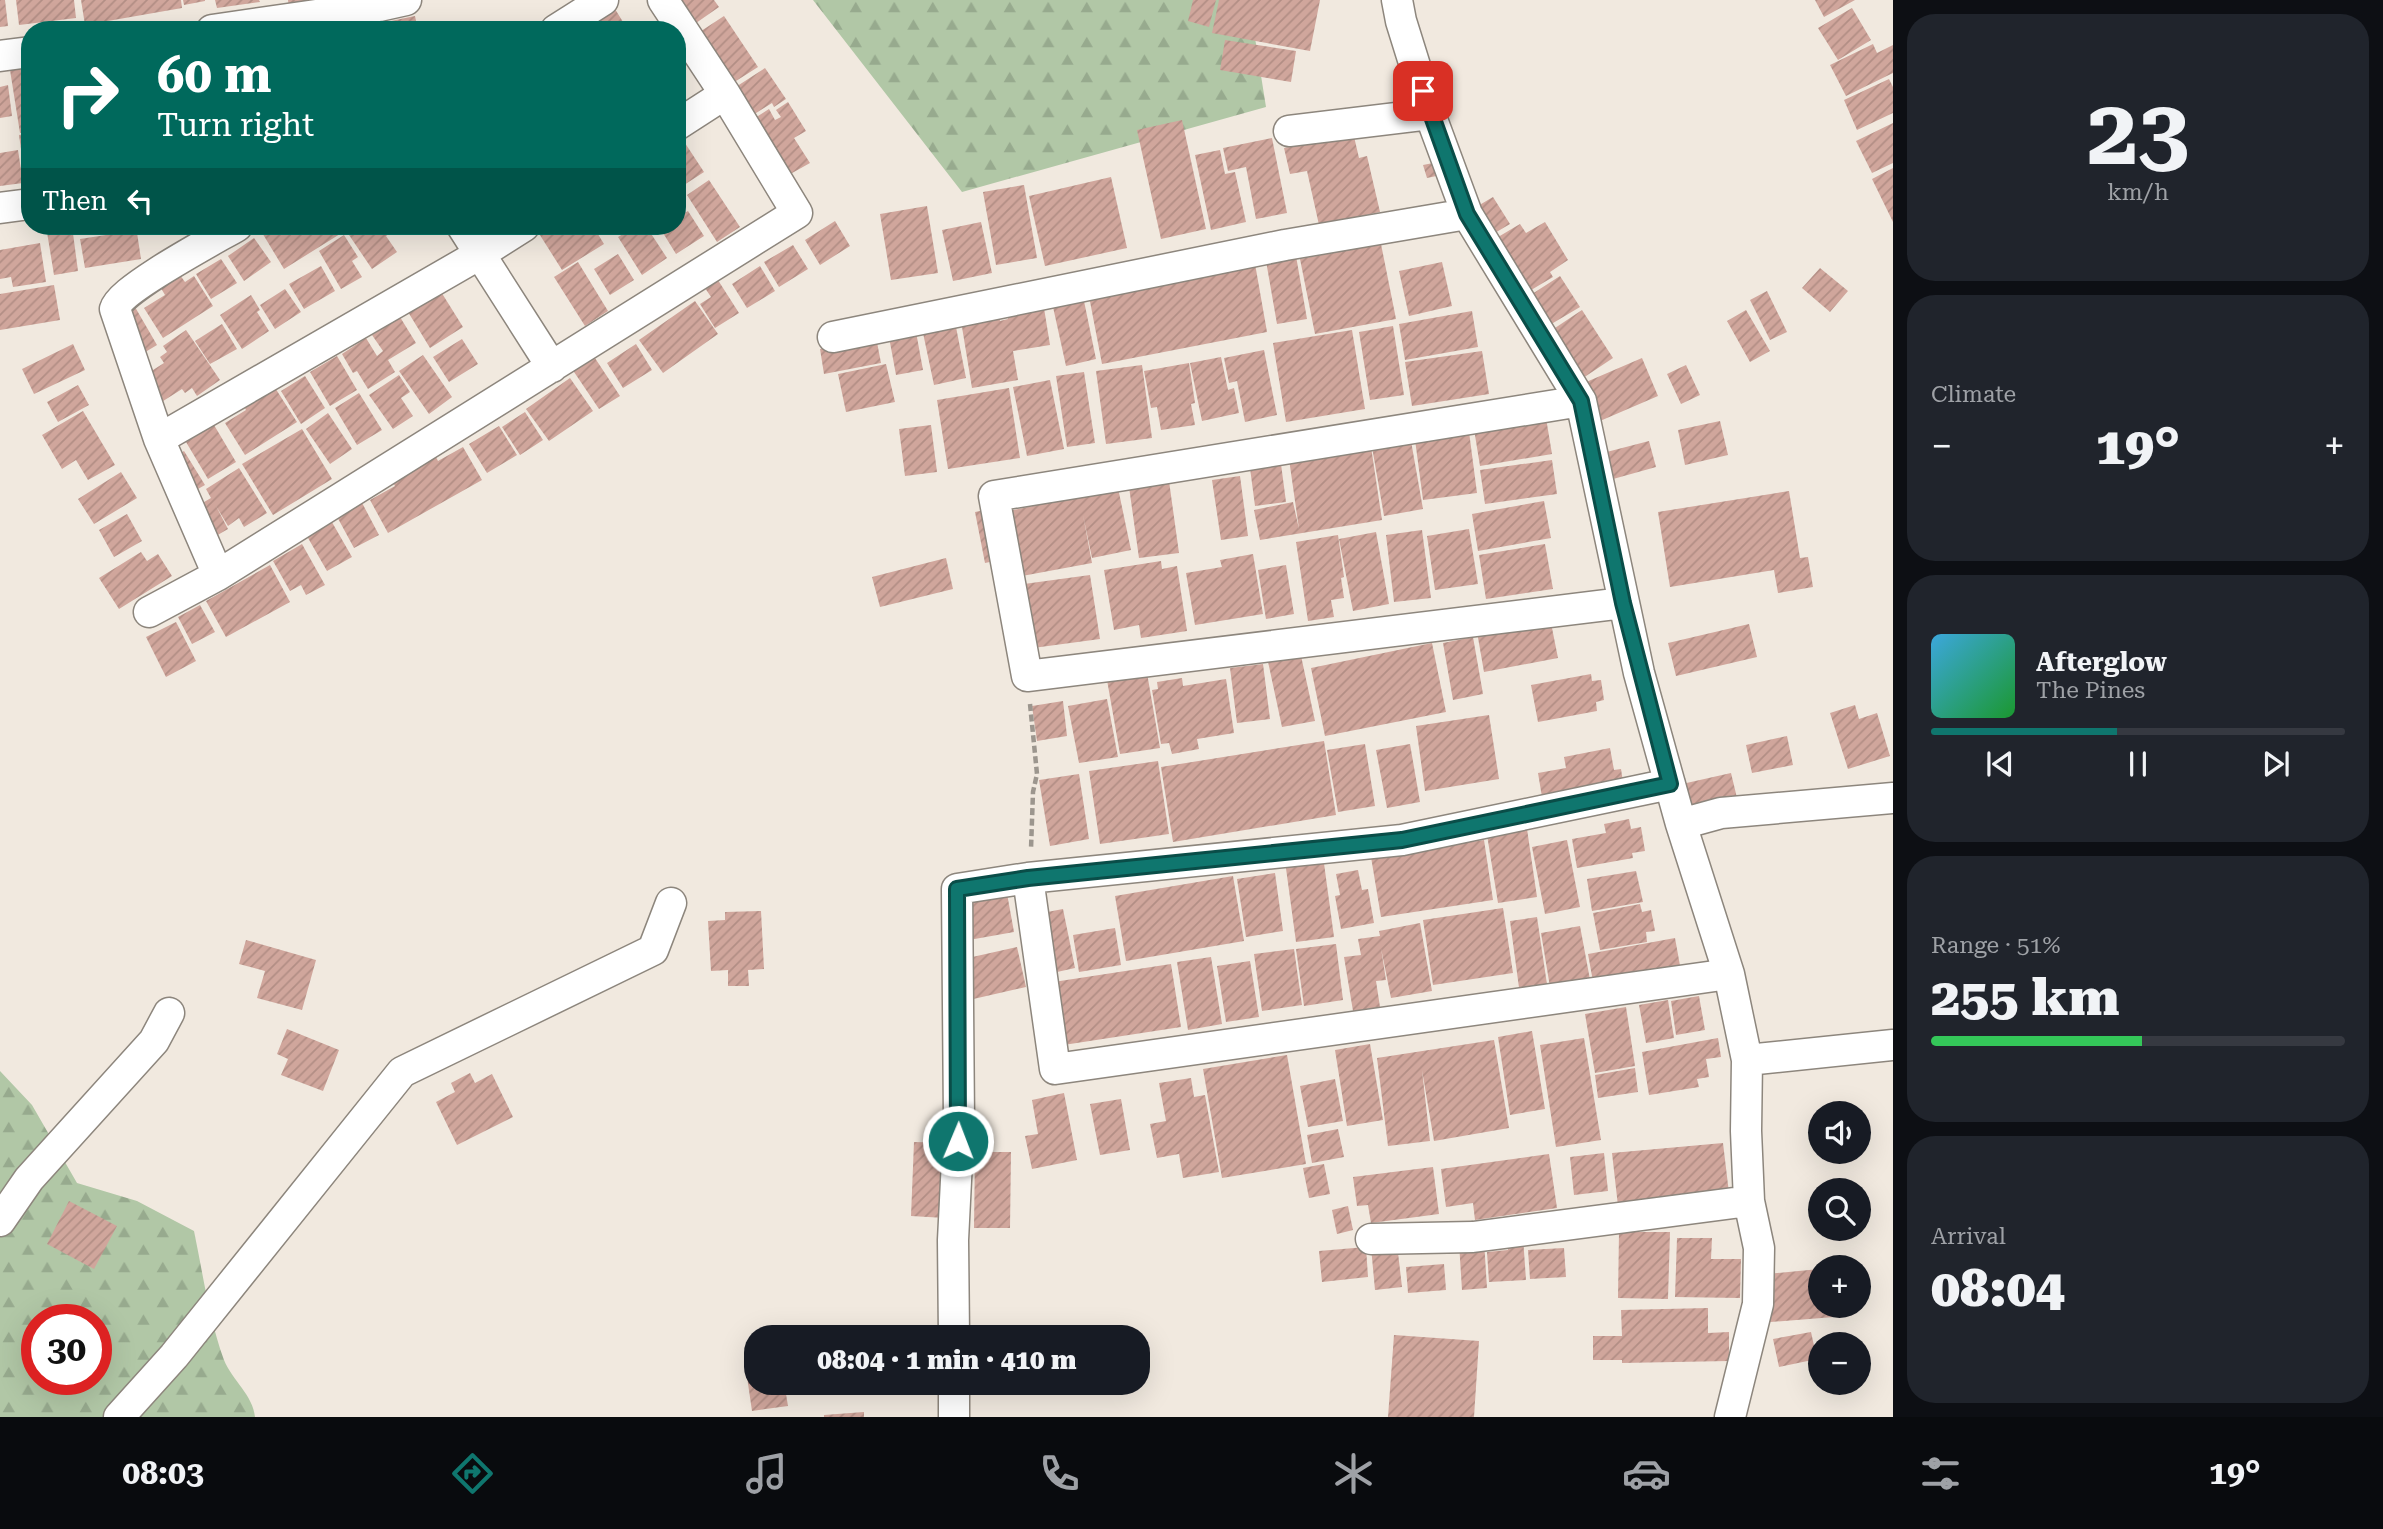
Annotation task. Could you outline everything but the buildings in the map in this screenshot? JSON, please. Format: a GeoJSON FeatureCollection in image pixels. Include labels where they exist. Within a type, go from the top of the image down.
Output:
{"type":"FeatureCollection","features":[{"type":"Feature","properties":{"kind":"street"},"geometry":{"type":"LineString","coordinates":[[570,21],[603,0]]}},
{"type":"Feature","properties":{"kind":"street"},"geometry":{"type":"LineString","coordinates":[[663,0],[677,21]]}},
{"type":"Feature","properties":{"kind":"street"},"geometry":{"type":"LineString","coordinates":[[1397,0],[1430,114],[1467,214],[1581,401],[1623,603],[1681,824],[1729,974],[1747,1060],[1749,1201],[1759,1248],[1758,1304],[1730,1417]]}},
{"type":"Feature","properties":{"kind":"street"},"geometry":{"type":"LineString","coordinates":[[287,21],[387,9]]}},
{"type":"Feature","properties":{"kind":"street"},"geometry":{"type":"LineString","coordinates":[[149,612],[218,575],[797,213],[686,35]]}},
{"type":"Feature","properties":{"kind":"street"},"geometry":{"type":"LineString","coordinates":[[0,56],[21,53]]}},
{"type":"Feature","properties":{"kind":"street"},"geometry":{"type":"LineString","coordinates":[[686,119],[725,94]]}},
{"type":"Feature","properties":{"kind":"street"},"geometry":{"type":"LineString","coordinates":[[1289,131],[1430,114]]}},
{"type":"Feature","properties":{"kind":"street"},"geometry":{"type":"LineString","coordinates":[[0,208],[21,205]]}},
{"type":"Feature","properties":{"kind":"street"},"geometry":{"type":"LineString","coordinates":[[833,337],[1284,245],[1467,214]]}},
{"type":"Feature","properties":{"kind":"street"},"geometry":{"type":"LineString","coordinates":[[218,575],[159,439],[117,319],[117,303],[133,289],[222,235]]}},
{"type":"Feature","properties":{"kind":"street"},"geometry":{"type":"LineString","coordinates":[[468,235],[552,367]]}},
{"type":"Feature","properties":{"kind":"street"},"geometry":{"type":"LineString","coordinates":[[159,439],[510,235]]}},
{"type":"Feature","properties":{"kind":"street"},"geometry":{"type":"LineString","coordinates":[[1581,401],[994,496],[1027,676],[1623,603]]}},
{"type":"Feature","properties":{"kind":"street"},"geometry":{"type":"LineString","coordinates":[[954,1325],[953,1240],[959,1121],[957,889],[1028,878],[1402,840],[1670,784]]}},
{"type":"Feature","properties":{"kind":"street"},"geometry":{"type":"LineString","coordinates":[[1681,824],[1721,813],[1893,798]]}},
{"type":"Feature","properties":{"kind":"street"},"geometry":{"type":"LineString","coordinates":[[1028,878],[1055,1069],[1729,974]]}},
{"type":"Feature","properties":{"kind":"street"},"geometry":{"type":"LineString","coordinates":[[119,1417],[174,1356],[402,1072],[653,950],[671,903]]}},
{"type":"Feature","properties":{"kind":"street"},"geometry":{"type":"LineString","coordinates":[[0,1221],[29,1179],[153,1041],[169,1013]]}},
{"type":"Feature","properties":{"kind":"street"},"geometry":{"type":"LineString","coordinates":[[1747,1060],[1893,1045]]}},
{"type":"Feature","properties":{"kind":"street"},"geometry":{"type":"LineString","coordinates":[[1371,1240],[1473,1237],[1749,1201]]}},
{"type":"Feature","properties":{"kind":"street"},"geometry":{"type":"LineString","coordinates":[[954,1395],[954,1417]]}},
{"type":"Feature","properties":{"kind":"path"},"geometry":{"type":"LineString","coordinates":[[1027,676],[1037,774],[1033,792],[1028,878]]}},
{"type":"Feature","properties":{"kind":"green space"},"geometry":{"type":"Polygon","coordinates":[[[813,0],[1249,0],[1266,107],[962,192],[813,0]]]}},
{"type":"Feature","properties":{"kind":"green space"},"geometry":{"type":"Polygon","coordinates":[[[0,1071],[32,1105],[77,1183],[137,1201],[194,1231],[210,1313],[224,1360],[250,1402],[255,1417],[0,1417],[0,1071]]]}},
{"type":"Feature","properties":{"kind":"route"},"geometry":{"type":"LineString","coordinates":[[958,1141],[957,889],[1028,878],[1402,840],[1670,784],[1639,673],[1581,401],[1467,214],[1423,91]]}}]}
